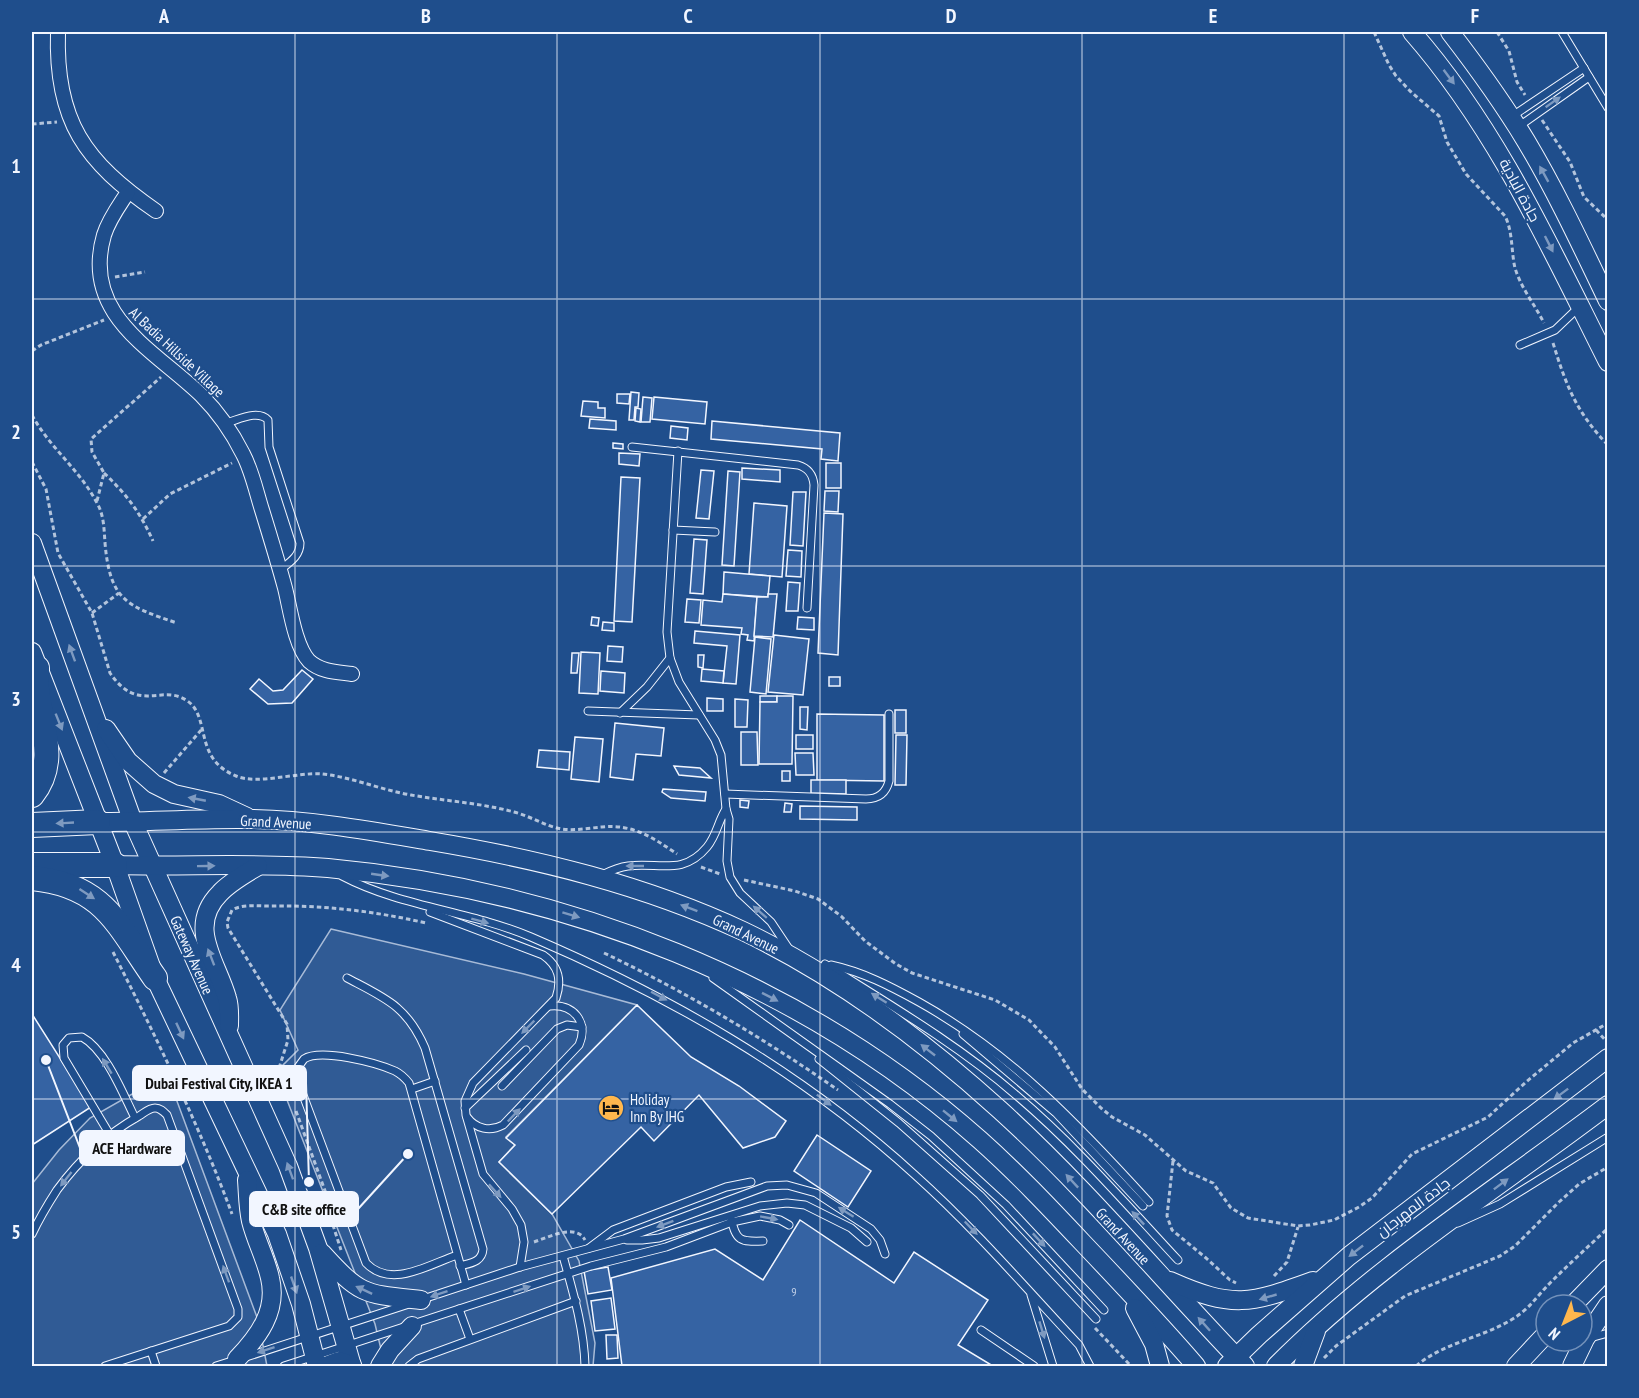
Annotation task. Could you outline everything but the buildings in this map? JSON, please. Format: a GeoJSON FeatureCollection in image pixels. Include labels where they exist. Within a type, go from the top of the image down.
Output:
{"type":"FeatureCollection","features":[{"type":"Feature","properties":{"kind":"highway"},"geometry":{"type":"LineString","coordinates":[[32,795],[43,777],[48,750],[34,660]]}},
{"type":"Feature","properties":{"kind":"highway"},"geometry":{"type":"LineString","coordinates":[[32,825],[98,822]]}},
{"type":"Feature","properties":{"kind":"highway"},"geometry":{"type":"LineString","coordinates":[[32,865],[115,866]]}},
{"type":"Feature","properties":{"kind":"highway"},"geometry":{"type":"LineString","coordinates":[[32,878],[69,885],[99,902],[116,922],[155,978]]}},
{"type":"Feature","properties":{"kind":"main road","name":"جادة البادية"},"geometry":{"type":"LineString","coordinates":[[1412,32],[1449,76],[1500,152],[1608,362]]}},
{"type":"Feature","properties":{"kind":"main road","name":"جادة البادية"},"geometry":{"type":"LineString","coordinates":[[1450,32],[1476,65],[1514,122],[1563,208],[1608,301]]}},
{"type":"Feature","properties":{"kind":"main road","name":"Gateway Avenue"},"geometry":{"type":"LineString","coordinates":[[32,543],[133,822],[279,1143],[318,1248],[352,1366]]}},
{"type":"Feature","properties":{"kind":"main road"},"geometry":{"type":"LineString","coordinates":[[34,660],[115,866],[155,978],[277,1234],[319,1363],[339,1361],[352,1366]]}},
{"type":"Feature","properties":{"kind":"main road"},"geometry":{"type":"LineString","coordinates":[[92,708],[128,760],[154,784],[174,794],[219,804],[252,819]]}},
{"type":"Feature","properties":{"kind":"main road","name":"Grand Avenue"},"geometry":{"type":"LineString","coordinates":[[98,822],[252,819],[360,829],[466,847],[535,860],[597,877],[698,911],[744,932],[798,960],[903,1031],[999,1109],[1044,1151],[1162,1277],[1236,1363]]}},
{"type":"Feature","properties":{"kind":"main road"},"geometry":{"type":"LineString","coordinates":[[115,866],[259,865],[326,868],[460,887],[585,920],[682,955],[756,990],[837,1035],[932,1101],[979,1139],[1020,1177],[1196,1366]]}},
{"type":"Feature","properties":{"kind":"main road"},"geometry":{"type":"LineString","coordinates":[[229,1034],[228,1004],[207,947],[205,920],[211,903],[218,895],[259,865]]}},
{"type":"Feature","properties":{"kind":"main road","name":"جادة المهرجان"},"geometry":{"type":"LineString","coordinates":[[1236,1363],[1323,1277],[1608,1058]]}},
{"type":"Feature","properties":{"kind":"main road"},"geometry":{"type":"LineString","coordinates":[[1276,1366],[1369,1284],[1438,1230],[1608,1105]]}},
{"type":"Feature","properties":{"kind":"main road"},"geometry":{"type":"LineString","coordinates":[[237,1359],[263,1327],[271,1305],[272,1292],[271,1279],[250,1218],[246,1166]]}},
{"type":"Feature","properties":{"kind":"main road"},"geometry":{"type":"LineString","coordinates":[[318,1248],[345,1278],[364,1292],[421,1300]]}},
{"type":"Feature","properties":{"kind":"main road"},"geometry":{"type":"LineString","coordinates":[[1585,1293],[1608,1269]]}},
{"type":"Feature","properties":{"kind":"main road"},"geometry":{"type":"LineString","coordinates":[[1162,1277],[1198,1294],[1234,1301],[1269,1297],[1323,1277]]}},
{"type":"Feature","properties":{"kind":"main road"},"geometry":{"type":"LineString","coordinates":[[1123,1285],[1154,1344],[1160,1366]]}},
{"type":"Feature","properties":{"kind":"main road"},"geometry":{"type":"LineString","coordinates":[[1594,1324],[1608,1305]]}},
{"type":"Feature","properties":{"kind":"main road"},"geometry":{"type":"LineString","coordinates":[[380,1366],[390,1350],[412,1326]]}},
{"type":"Feature","properties":{"kind":"main road"},"geometry":{"type":"LineString","coordinates":[[1303,1366],[1317,1328]]}},
{"type":"Feature","properties":{"kind":"main road"},"geometry":{"type":"LineString","coordinates":[[1516,1366],[1534,1347]]}},
{"type":"Feature","properties":{"kind":"street"},"geometry":{"type":"LineString","coordinates":[[58,32],[59,80],[72,121],[95,160],[128,192],[156,211]]}},
{"type":"Feature","properties":{"kind":"street","name":"Al Badia Hillside Village"},"geometry":{"type":"LineString","coordinates":[[128,192],[109,222],[104,235],[100,264],[104,292],[115,316],[134,338],[200,394],[226,423],[244,456],[304,653],[308,660],[321,669],[352,674]]}},
{"type":"Feature","properties":{"kind":"lane"},"geometry":{"type":"LineString","coordinates":[[1562,32],[1608,108]]}},
{"type":"Feature","properties":{"kind":"lane"},"geometry":{"type":"LineString","coordinates":[[1514,122],[1531,104],[1584,68]]}},
{"type":"Feature","properties":{"kind":"lane"},"geometry":{"type":"LineString","coordinates":[[1514,122],[1537,114],[1589,77]]}},
{"type":"Feature","properties":{"kind":"lane"},"geometry":{"type":"LineString","coordinates":[[1520,345],[1566,322],[1580,306]]}},
{"type":"Feature","properties":{"kind":"lane"},"geometry":{"type":"LineString","coordinates":[[226,423],[258,415],[268,420],[269,447],[300,543],[300,550],[296,557],[280,570]]}},
{"type":"Feature","properties":{"kind":"lane"},"geometry":{"type":"LineString","coordinates":[[632,447],[798,465],[808,469],[814,485],[807,608]]}},
{"type":"Feature","properties":{"kind":"lane"},"geometry":{"type":"LineString","coordinates":[[678,451],[667,632],[670,658],[679,682],[715,740],[721,755],[729,819],[726,852],[730,877],[740,893],[771,922],[798,960],[851,969],[876,979],[934,1010],[987,1046],[1037,1086],[1083,1130],[1146,1204]]}},
{"type":"Feature","properties":{"kind":"lane"},"geometry":{"type":"LineString","coordinates":[[673,530],[715,532]]}},
{"type":"Feature","properties":{"kind":"lane"},"geometry":{"type":"LineString","coordinates":[[620,713],[647,687],[670,658]]}},
{"type":"Feature","properties":{"kind":"lane"},"geometry":{"type":"LineString","coordinates":[[588,711],[699,715]]}},
{"type":"Feature","properties":{"kind":"lane"},"geometry":{"type":"LineString","coordinates":[[725,794],[866,799],[876,797],[885,791],[889,781],[889,714]]}},
{"type":"Feature","properties":{"kind":"lane"},"geometry":{"type":"LineString","coordinates":[[597,877],[622,867],[670,867],[688,862],[701,854],[711,841],[726,809]]}},
{"type":"Feature","properties":{"kind":"lane"},"geometry":{"type":"LineString","coordinates":[[326,868],[358,885],[543,955],[549,959],[558,972],[560,980],[556,998],[472,1083],[466,1095],[465,1111],[483,1174],[519,1219],[524,1242],[520,1267]]}},
{"type":"Feature","properties":{"kind":"lane"},"geometry":{"type":"LineString","coordinates":[[396,899],[529,936],[641,987],[780,1068],[889,1152],[955,1212],[1079,1345],[1090,1366]]}},
{"type":"Feature","properties":{"kind":"lane"},"geometry":{"type":"LineString","coordinates":[[682,955],[931,1136],[1006,1205],[1104,1310]]}},
{"type":"Feature","properties":{"kind":"lane"},"geometry":{"type":"LineString","coordinates":[[825,964],[955,1047],[1015,1094],[1071,1145],[1178,1260]]}},
{"type":"Feature","properties":{"kind":"lane"},"geometry":{"type":"LineString","coordinates":[[347,978],[391,1002],[412,1022],[425,1048],[483,1249],[477,1261],[460,1266]]}},
{"type":"Feature","properties":{"kind":"lane"},"geometry":{"type":"LineString","coordinates":[[749,1003],[941,1158],[1009,1223],[1096,1319]]}},
{"type":"Feature","properties":{"kind":"lane"},"geometry":{"type":"LineString","coordinates":[[465,1111],[479,1127],[492,1129],[503,1125],[579,1045],[582,1027],[580,1020],[564,1006],[549,1006]]}},
{"type":"Feature","properties":{"kind":"lane"},"geometry":{"type":"LineString","coordinates":[[502,1086],[557,1029],[567,1025],[582,1027]]}},
{"type":"Feature","properties":{"kind":"lane"},"geometry":{"type":"LineString","coordinates":[[110,1135],[64,1058],[63,1045],[69,1038],[82,1037],[93,1045],[109,1068],[135,1118]]}},
{"type":"Feature","properties":{"kind":"lane"},"geometry":{"type":"LineString","coordinates":[[465,1111],[526,1050]]}},
{"type":"Feature","properties":{"kind":"lane"},"geometry":{"type":"LineString","coordinates":[[457,1255],[399,1276],[384,1275],[366,1263],[297,1079],[296,1070],[300,1062],[312,1055],[348,1059],[394,1070],[405,1078],[412,1089],[466,1285]]}},
{"type":"Feature","properties":{"kind":"lane"},"geometry":{"type":"LineString","coordinates":[[412,1089],[435,1081]]}},
{"type":"Feature","properties":{"kind":"lane"},"geometry":{"type":"LineString","coordinates":[[32,1234],[44,1210],[86,1156],[110,1135],[152,1108],[160,1109],[167,1114],[238,1309],[236,1321],[229,1326],[105,1366]]}},
{"type":"Feature","properties":{"kind":"lane"},"geometry":{"type":"LineString","coordinates":[[1438,1230],[1489,1211],[1608,1137]]}},
{"type":"Feature","properties":{"kind":"lane"},"geometry":{"type":"LineString","coordinates":[[588,1249],[613,1230],[726,1186],[751,1182]]}},
{"type":"Feature","properties":{"kind":"lane"},"geometry":{"type":"LineString","coordinates":[[216,1366],[342,1327],[520,1267],[624,1239],[757,1188],[787,1185],[816,1193],[865,1224],[880,1240],[885,1254]]}},
{"type":"Feature","properties":{"kind":"lane"},"geometry":{"type":"LineString","coordinates":[[284,1366],[319,1363],[347,1346],[568,1274],[666,1248],[731,1218],[769,1204],[805,1205],[851,1228],[867,1242]]}},
{"type":"Feature","properties":{"kind":"lane"},"geometry":{"type":"LineString","coordinates":[[624,1239],[658,1238],[731,1218],[760,1216],[780,1220],[789,1225]]}},
{"type":"Feature","properties":{"kind":"lane"},"geometry":{"type":"LineString","coordinates":[[731,1218],[734,1232],[742,1240],[763,1241]]}},
{"type":"Feature","properties":{"kind":"lane"},"geometry":{"type":"LineString","coordinates":[[562,1256],[576,1301],[583,1338],[585,1366]]}},
{"type":"Feature","properties":{"kind":"lane"},"geometry":{"type":"LineString","coordinates":[[1031,1293],[1053,1366]]}},
{"type":"Feature","properties":{"kind":"lane"},"geometry":{"type":"LineString","coordinates":[[408,1366],[418,1359],[576,1301]]}},
{"type":"Feature","properties":{"kind":"lane"},"geometry":{"type":"LineString","coordinates":[[459,1309],[470,1340]]}},
{"type":"Feature","properties":{"kind":"lane"},"geometry":{"type":"LineString","coordinates":[[981,1330],[1034,1366]]}},
{"type":"Feature","properties":{"kind":"lane"},"geometry":{"type":"LineString","coordinates":[[1594,1340],[1608,1334]]}},
{"type":"Feature","properties":{"kind":"lane"},"geometry":{"type":"LineString","coordinates":[[152,1351],[156,1366]]}},
{"type":"Feature","properties":{"kind":"path"},"geometry":{"type":"LineString","coordinates":[[1374,32],[1396,76],[1439,116],[1448,142],[1466,174],[1509,223],[1513,258],[1518,277],[1549,332],[1570,393],[1591,428],[1608,445]]}},
{"type":"Feature","properties":{"kind":"path"},"geometry":{"type":"LineString","coordinates":[[1497,32],[1509,51],[1517,82],[1531,104]]}},
{"type":"Feature","properties":{"kind":"path"},"geometry":{"type":"LineString","coordinates":[[1537,114],[1570,162],[1584,197],[1608,220]]}},
{"type":"Feature","properties":{"kind":"path"},"geometry":{"type":"LineString","coordinates":[[32,124],[72,121]]}},
{"type":"Feature","properties":{"kind":"path"},"geometry":{"type":"LineString","coordinates":[[102,279],[145,272]]}},
{"type":"Feature","properties":{"kind":"path"},"geometry":{"type":"LineString","coordinates":[[32,351],[41,345],[115,316]]}},
{"type":"Feature","properties":{"kind":"path"},"geometry":{"type":"LineString","coordinates":[[153,541],[143,519],[130,500],[104,473],[92,453],[91,439],[170,368]]}},
{"type":"Feature","properties":{"kind":"path"},"geometry":{"type":"LineString","coordinates":[[32,415],[46,439],[97,501],[103,520],[109,576],[119,593],[140,610],[177,623]]}},
{"type":"Feature","properties":{"kind":"path"},"geometry":{"type":"LineString","coordinates":[[143,519],[176,490],[244,456]]}},
{"type":"Feature","properties":{"kind":"path"},"geometry":{"type":"LineString","coordinates":[[32,462],[46,489],[58,554],[97,624],[106,664],[115,682],[134,694],[145,697],[172,695],[189,702],[195,709],[207,750],[215,762],[226,771],[239,777],[253,779],[323,774],[410,795],[507,810],[561,828],[624,826],[648,834],[688,862],[730,877],[795,891],[818,899],[841,916],[865,941],[896,964],[912,973],[996,1000],[1010,1007],[1042,1031],[1082,1089],[1101,1108],[1112,1117],[1145,1134],[1186,1171],[1213,1183],[1231,1208],[1242,1216],[1298,1226],[1334,1220],[1359,1207],[1372,1198],[1412,1154],[1488,1117],[1565,1050],[1608,1023]]}},
{"type":"Feature","properties":{"kind":"path"},"geometry":{"type":"LineString","coordinates":[[97,501],[104,473]]}},
{"type":"Feature","properties":{"kind":"path"},"geometry":{"type":"LineString","coordinates":[[92,613],[119,593]]}},
{"type":"Feature","properties":{"kind":"path"},"geometry":{"type":"LineString","coordinates":[[154,784],[202,729]]}},
{"type":"Feature","properties":{"kind":"path"},"geometry":{"type":"LineString","coordinates":[[289,1092],[280,1065],[288,1040],[287,1024],[228,928],[227,922],[232,910],[244,906],[309,906],[374,912],[428,923]]}},
{"type":"Feature","properties":{"kind":"path"},"geometry":{"type":"LineString","coordinates":[[111,949],[177,1086],[236,1222]]}},
{"type":"Feature","properties":{"kind":"path"},"geometry":{"type":"LineString","coordinates":[[1596,1030],[1608,1043]]}},
{"type":"Feature","properties":{"kind":"path"},"geometry":{"type":"LineString","coordinates":[[293,1103],[328,1199],[331,1219],[343,1253]]}},
{"type":"Feature","properties":{"kind":"path"},"geometry":{"type":"LineString","coordinates":[[1173,1161],[1168,1224],[1178,1236],[1230,1280],[1241,1284]]}},
{"type":"Feature","properties":{"kind":"path"},"geometry":{"type":"LineString","coordinates":[[1324,1358],[1336,1346],[1405,1296],[1500,1256],[1515,1246],[1558,1202],[1580,1184],[1608,1167]]}},
{"type":"Feature","properties":{"kind":"path"},"geometry":{"type":"LineString","coordinates":[[1267,1280],[1281,1270],[1287,1262],[1298,1226]]}},
{"type":"Feature","properties":{"kind":"path"},"geometry":{"type":"LineString","coordinates":[[1416,1366],[1437,1352],[1483,1334],[1531,1307],[1550,1284],[1608,1228]]}},
{"type":"Feature","properties":{"kind":"path"},"geometry":{"type":"LineString","coordinates":[[524,1242],[533,1242],[573,1230],[584,1238],[588,1249]]}},
{"type":"Feature","properties":{"kind":"shaded area"},"geometry":{"type":"Polygon","coordinates":[[[331,929],[524,974],[637,1005],[506,1137],[515,1145],[499,1162],[552,1214],[579,1261],[595,1343],[593,1366],[385,1366],[375,1324],[276,1072],[298,1050],[280,1010],[331,929]]]}},
{"type":"Feature","properties":{"kind":"shaded area"},"geometry":{"type":"Polygon","coordinates":[[[171,1085],[258,1320],[267,1366],[32,1366],[32,1184],[59,1150],[90,1118],[134,1093],[171,1085]]]}},
{"type":"Feature","properties":{"kind":"place","name":"ACE Hardware"},"geometry":{"type":"Point","coordinates":[46,1060]}},
{"type":"Feature","properties":{"kind":"place","name":"Holiday Inn By IHG"},"geometry":{"type":"Point","coordinates":[611,1108]}},
{"type":"Feature","properties":{"kind":"place","name":"C&B site office"},"geometry":{"type":"Point","coordinates":[408,1154]}},
{"type":"Feature","properties":{"kind":"place","name":"Dubai Festival City, IKEA 1"},"geometry":{"type":"Point","coordinates":[309,1182]}}]}
